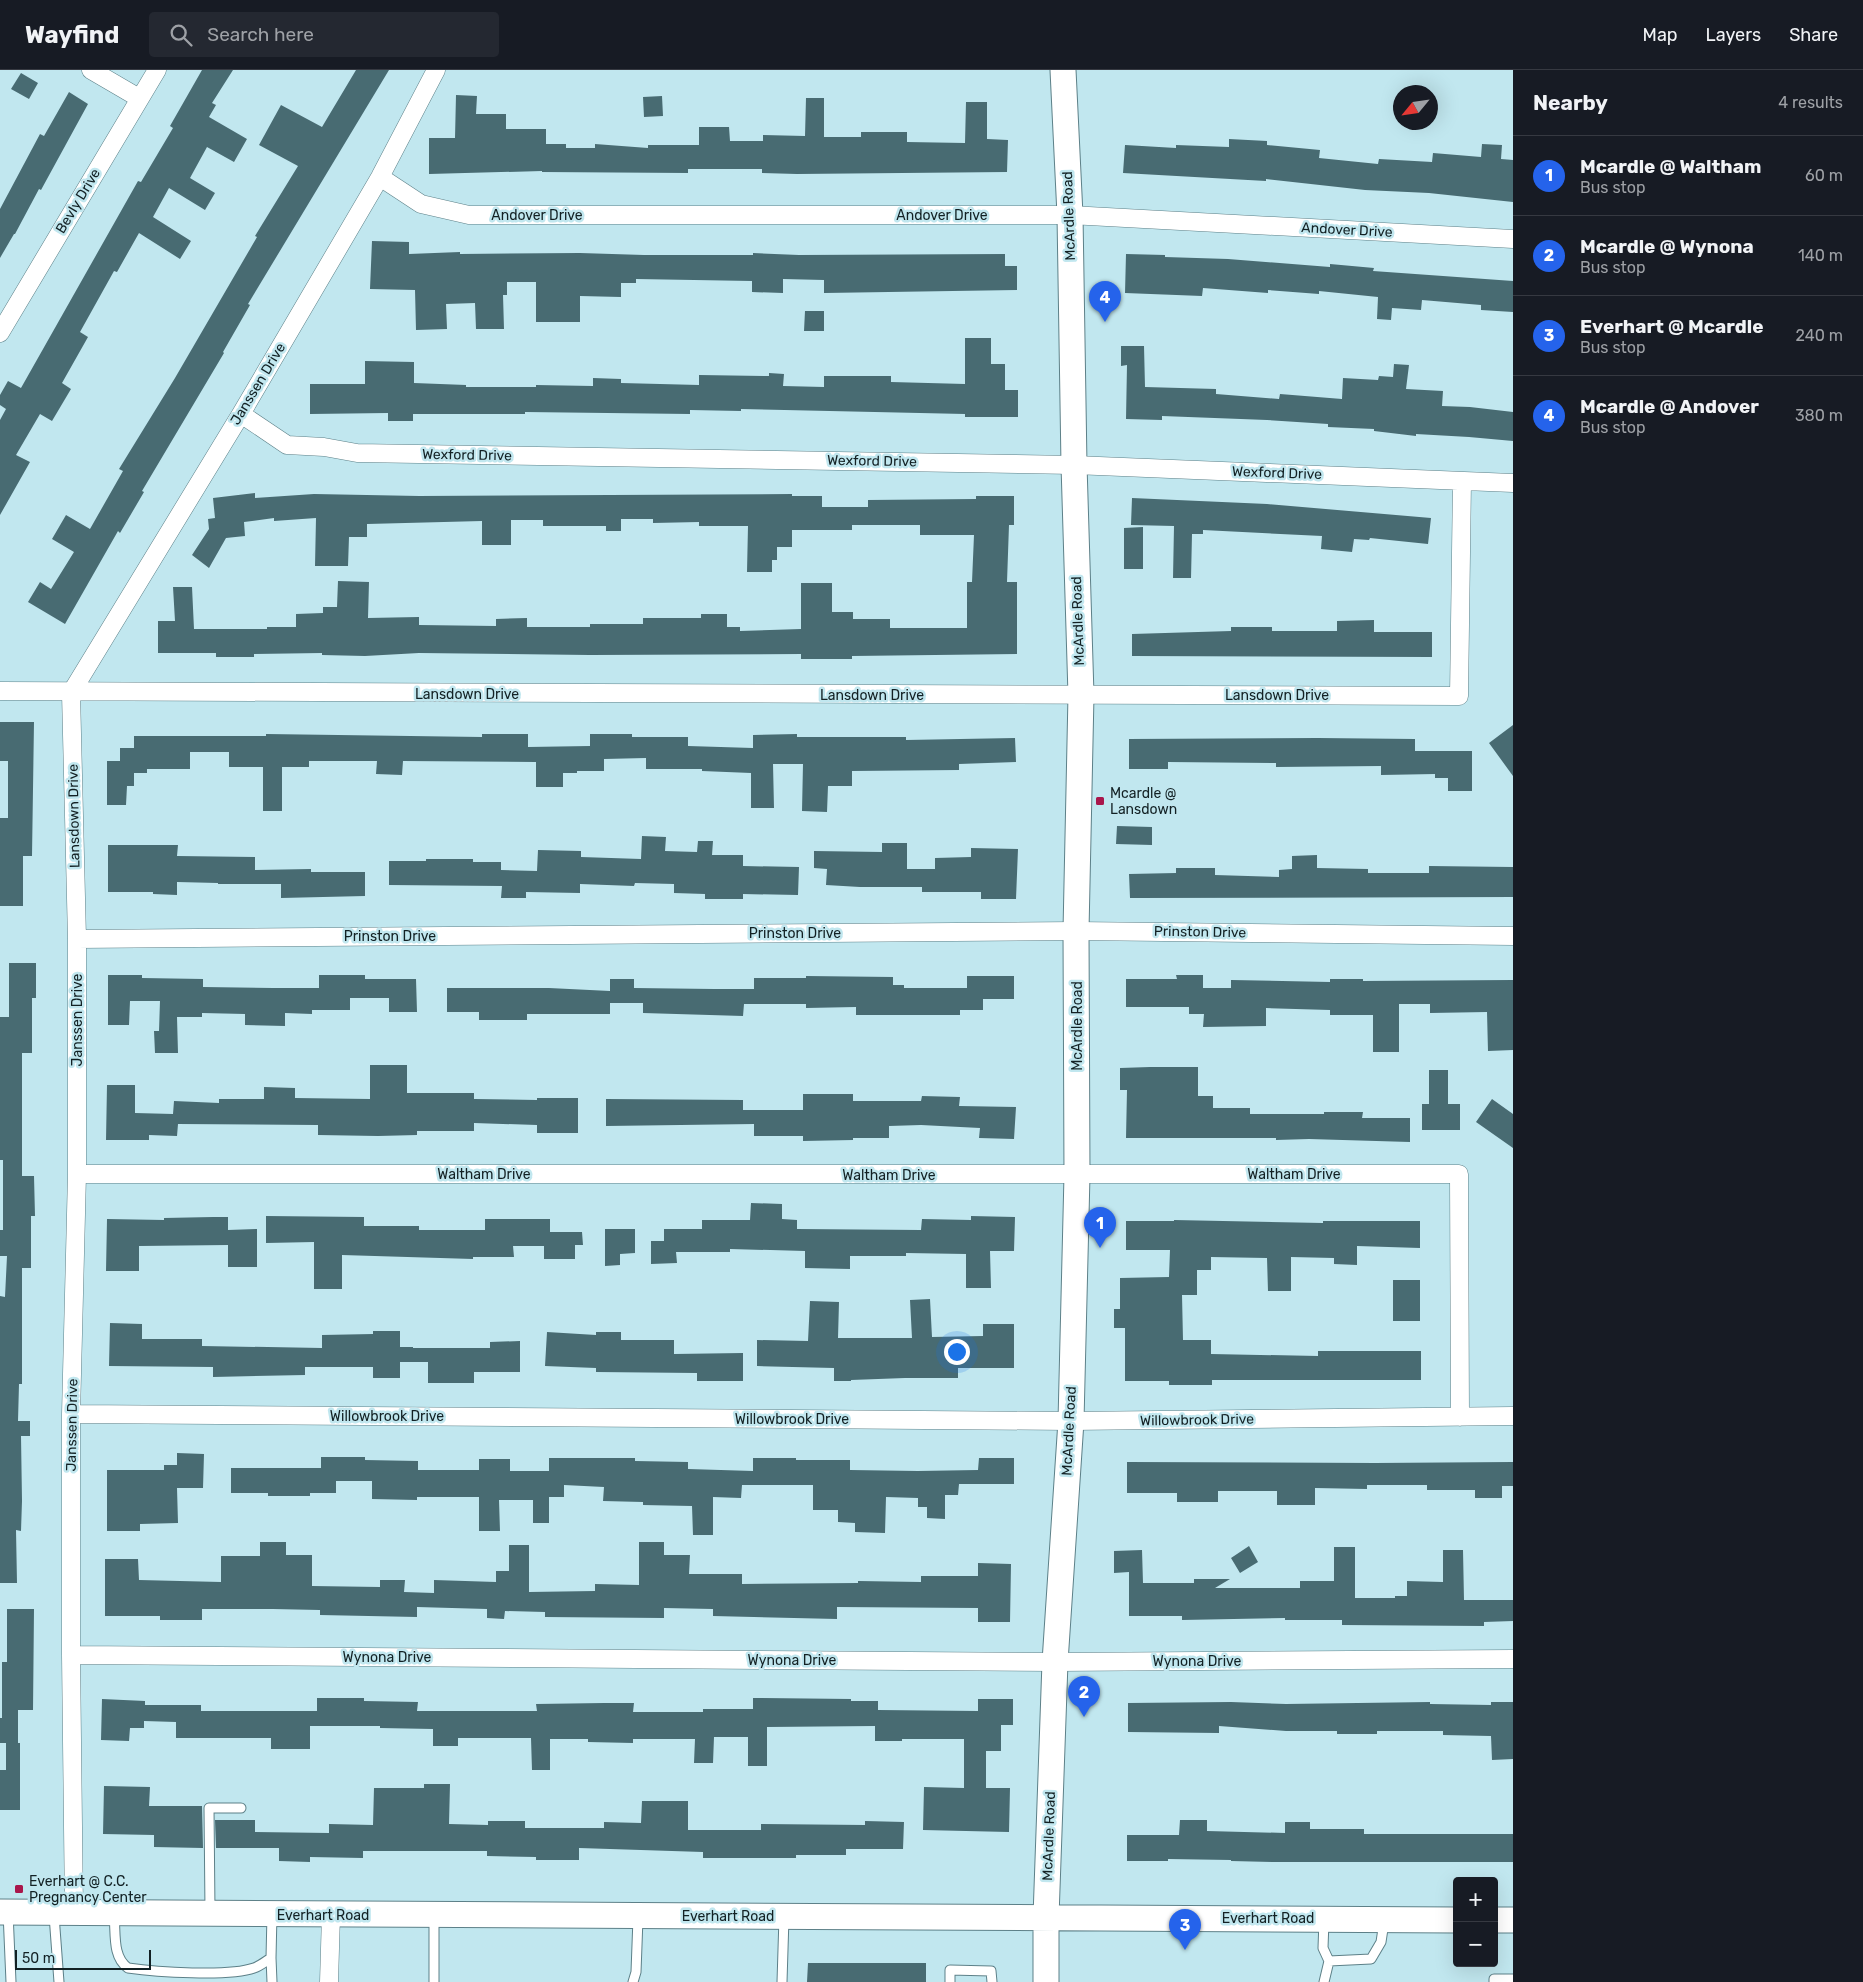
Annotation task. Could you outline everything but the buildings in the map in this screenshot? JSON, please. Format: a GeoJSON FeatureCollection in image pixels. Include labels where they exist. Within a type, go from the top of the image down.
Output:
{"type":"FeatureCollection","features":[{"type":"Feature","properties":{"kind":"main road","name":"McArdle Road"},"geometry":{"type":"LineString","coordinates":[[1046,1982],[1046,1917],[1055,1662],[1071,1421],[1077,1175],[1076,931],[1081,695],[1074,465],[1070,215],[1063,70]]}},
{"type":"Feature","properties":{"kind":"main road","name":"Everhart Road"},"geometry":{"type":"LineString","coordinates":[[4,1912],[1453,1920]]}},
{"type":"Feature","properties":{"kind":"main road"},"geometry":{"type":"LineString","coordinates":[[1498,1920],[1513,1920]]}},
{"type":"Feature","properties":{"kind":"street"},"geometry":{"type":"LineString","coordinates":[[91,70],[139,98]]}},
{"type":"Feature","properties":{"kind":"street","name":"Bevly Drive"},"geometry":{"type":"LineString","coordinates":[[0,333],[157,70]]}},
{"type":"Feature","properties":{"kind":"street","name":"Janssen Drive"},"geometry":{"type":"LineString","coordinates":[[71,693],[240,414],[380,177],[436,70]]}},
{"type":"Feature","properties":{"kind":"street","name":"Andover Drive"},"geometry":{"type":"LineString","coordinates":[[380,177],[421,204],[469,215],[1070,215],[1513,239]]}},
{"type":"Feature","properties":{"kind":"street","name":"Wexford Drive"},"geometry":{"type":"LineString","coordinates":[[240,414],[287,445],[324,447],[357,453],[1074,465],[1513,483]]}},
{"type":"Feature","properties":{"kind":"street","name":"Lansdown Drive"},"geometry":{"type":"LineString","coordinates":[[0,691],[71,693],[1459,696],[1462,481]]}},
{"type":"Feature","properties":{"kind":"street","name":"Lansdown Drive"},"geometry":{"type":"LineString","coordinates":[[71,693],[76,939]]}},
{"type":"Feature","properties":{"kind":"street","name":"Prinston Drive"},"geometry":{"type":"LineString","coordinates":[[76,939],[1076,931],[1513,936]]}},
{"type":"Feature","properties":{"kind":"street","name":"Janssen Drive"},"geometry":{"type":"LineString","coordinates":[[64,1912],[71,1655],[71,1414],[78,1174],[76,939]]}},
{"type":"Feature","properties":{"kind":"street","name":"Waltham Drive"},"geometry":{"type":"LineString","coordinates":[[78,1174],[1459,1174],[1460,1417]]}},
{"type":"Feature","properties":{"kind":"street","name":"Willowbrook Drive"},"geometry":{"type":"LineString","coordinates":[[71,1414],[1071,1421],[1513,1416]]}},
{"type":"Feature","properties":{"kind":"street","name":"Wynona Drive"},"geometry":{"type":"LineString","coordinates":[[71,1655],[1055,1662],[1513,1659]]}},
{"type":"Feature","properties":{"kind":"street"},"geometry":{"type":"LineString","coordinates":[[330,1982],[331,1915]]}},
{"type":"Feature","properties":{"kind":"lane"},"geometry":{"type":"LineString","coordinates":[[210,1914],[210,1808],[241,1808]]}},
{"type":"Feature","properties":{"kind":"lane"},"geometry":{"type":"LineString","coordinates":[[4,1912],[11,1982]]}},
{"type":"Feature","properties":{"kind":"lane"},"geometry":{"type":"LineString","coordinates":[[59,1982],[64,1912]]}},
{"type":"Feature","properties":{"kind":"lane"},"geometry":{"type":"LineString","coordinates":[[114,1912],[118,1956],[121,1963],[128,1968],[235,1972],[256,1967],[271,1958]]}},
{"type":"Feature","properties":{"kind":"lane"},"geometry":{"type":"LineString","coordinates":[[272,1914],[272,1982]]}},
{"type":"Feature","properties":{"kind":"lane"},"geometry":{"type":"LineString","coordinates":[[434,1915],[434,1982]]}},
{"type":"Feature","properties":{"kind":"lane"},"geometry":{"type":"LineString","coordinates":[[633,1982],[636,1972],[638,1916]]}},
{"type":"Feature","properties":{"kind":"lane"},"geometry":{"type":"LineString","coordinates":[[782,1982],[784,1916]]}},
{"type":"Feature","properties":{"kind":"lane"},"geometry":{"type":"LineString","coordinates":[[1324,1919],[1323,1948],[1329,1961],[1324,1982]]}},
{"type":"Feature","properties":{"kind":"lane"},"geometry":{"type":"LineString","coordinates":[[1329,1961],[1372,1959],[1381,1942],[1385,1919]]}},
{"type":"Feature","properties":{"kind":"lane"},"geometry":{"type":"LineString","coordinates":[[950,1982],[950,1970],[991,1971],[992,1982]]}},
{"type":"Feature","properties":{"kind":"lane"},"geometry":{"type":"LineString","coordinates":[[1494,1982],[1494,1979],[1513,1979]]}},
{"type":"Feature","properties":{"kind":"place","name":"Mcardle @ Andover"},"geometry":{"type":"Point","coordinates":[1105,322]}},
{"type":"Feature","properties":{"kind":"place","name":"Mcardle @ Lansdown"},"geometry":{"type":"Point","coordinates":[1100,801]}},
{"type":"Feature","properties":{"kind":"place","name":"Mcardle @ Waltham"},"geometry":{"type":"Point","coordinates":[1100,1248]}},
{"type":"Feature","properties":{"kind":"place","name":"Mcardle @ Wynona"},"geometry":{"type":"Point","coordinates":[1084,1717]}},
{"type":"Feature","properties":{"kind":"place","name":"Everhart @ C.C. Pregnancy Center"},"geometry":{"type":"Point","coordinates":[19,1889]}},
{"type":"Feature","properties":{"kind":"place","name":"Everhart @ Mcardle"},"geometry":{"type":"Point","coordinates":[1185,1950]}}]}
